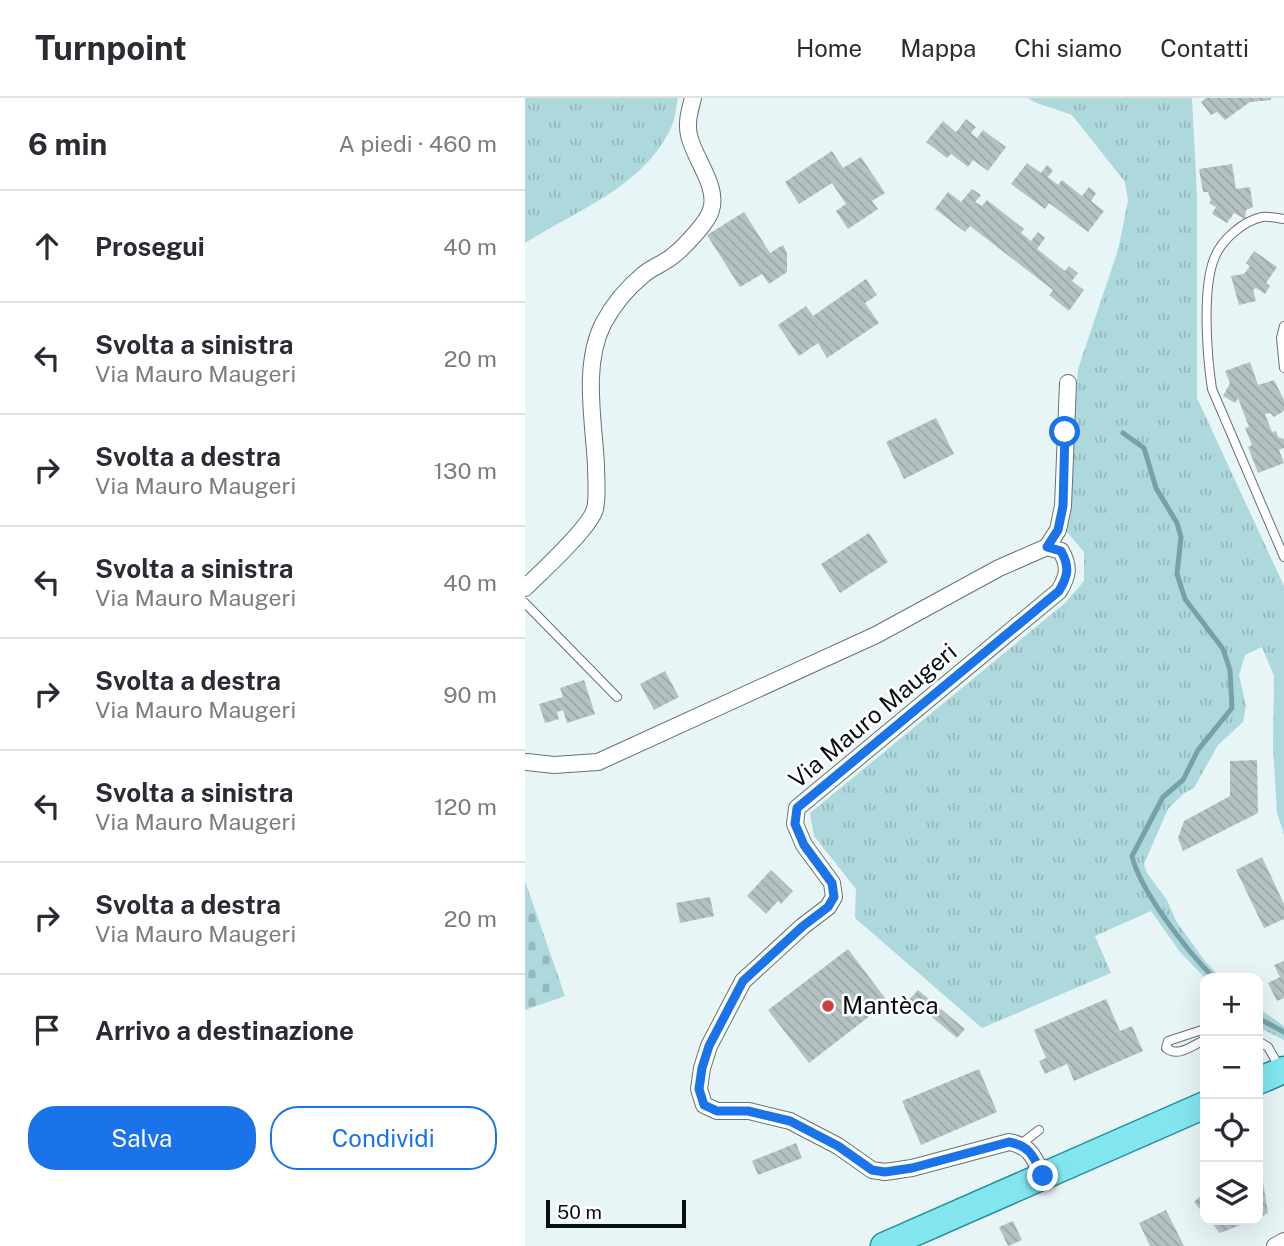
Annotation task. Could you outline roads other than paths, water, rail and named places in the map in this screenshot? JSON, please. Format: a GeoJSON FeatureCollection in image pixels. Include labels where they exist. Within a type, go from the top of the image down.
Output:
{"type":"FeatureCollection","features":[{"type":"Feature","properties":{"kind":"main road"},"geometry":{"type":"LineString","coordinates":[[884,1246],[1200,1107]]}},
{"type":"Feature","properties":{"kind":"street"},"geometry":{"type":"LineString","coordinates":[[525,588],[585,526],[595,510],[591,376],[595,348],[602,326],[617,301],[643,275],[674,256],[712,210],[712,196],[704,169],[689,135],[688,115],[693,98]]}},
{"type":"Feature","properties":{"kind":"street"},"geometry":{"type":"LineString","coordinates":[[1047,547],[1058,530],[1063,506],[1068,383]]}},
{"type":"Feature","properties":{"kind":"street","name":"Via Mauro Maugeri"},"geometry":{"type":"LineString","coordinates":[[526,762],[554,765],[598,762],[876,635],[999,568],[1047,547],[1061,551],[1067,562],[1067,577],[1059,591],[797,808],[795,824],[804,845],[832,883],[834,897],[828,907],[743,981],[709,1046],[699,1089],[704,1105],[717,1111],[748,1111],[790,1121],[838,1146],[872,1170],[885,1172],[912,1168],[996,1144],[1021,1144]]}},
{"type":"Feature","properties":{"kind":"street"},"geometry":{"type":"LineString","coordinates":[[1021,1144],[1029,1151],[1043,1176]]}},
{"type":"Feature","properties":{"kind":"street"},"geometry":{"type":"LineString","coordinates":[[1275,1246],[1284,1241]]}},
{"type":"Feature","properties":{"kind":"lane"},"geometry":{"type":"LineString","coordinates":[[1284,219],[1264,217],[1245,225],[1226,239],[1214,259],[1208,295],[1209,368],[1212,389],[1284,558]]}},
{"type":"Feature","properties":{"kind":"lane"},"geometry":{"type":"LineString","coordinates":[[1284,326],[1281,338],[1284,368]]}},
{"type":"Feature","properties":{"kind":"lane"},"geometry":{"type":"LineString","coordinates":[[525,603],[617,697]]}},
{"type":"Feature","properties":{"kind":"lane"},"geometry":{"type":"LineString","coordinates":[[1200,1030],[1168,1041],[1166,1048],[1171,1052],[1178,1052],[1200,1042]]}},
{"type":"Feature","properties":{"kind":"lane"},"geometry":{"type":"LineString","coordinates":[[1263,1044],[1268,1047],[1274,1074]]}},
{"type":"Feature","properties":{"kind":"lane"},"geometry":{"type":"LineString","coordinates":[[1021,1144],[1039,1130]]}},
{"type":"Feature","properties":{"kind":"waterway"},"geometry":{"type":"LineString","coordinates":[[1123,433],[1144,448],[1156,488],[1177,523],[1181,537],[1177,574],[1185,599],[1223,649],[1230,670],[1232,708],[1198,750],[1183,780],[1163,797],[1132,856],[1155,903],[1191,953],[1209,973]]}},
{"type":"Feature","properties":{"kind":"waterway"},"geometry":{"type":"LineString","coordinates":[[1263,1021],[1284,1032]]}},
{"type":"Feature","properties":{"kind":"place","name":"Mantèca"},"geometry":{"type":"Point","coordinates":[828,1006]}}]}
